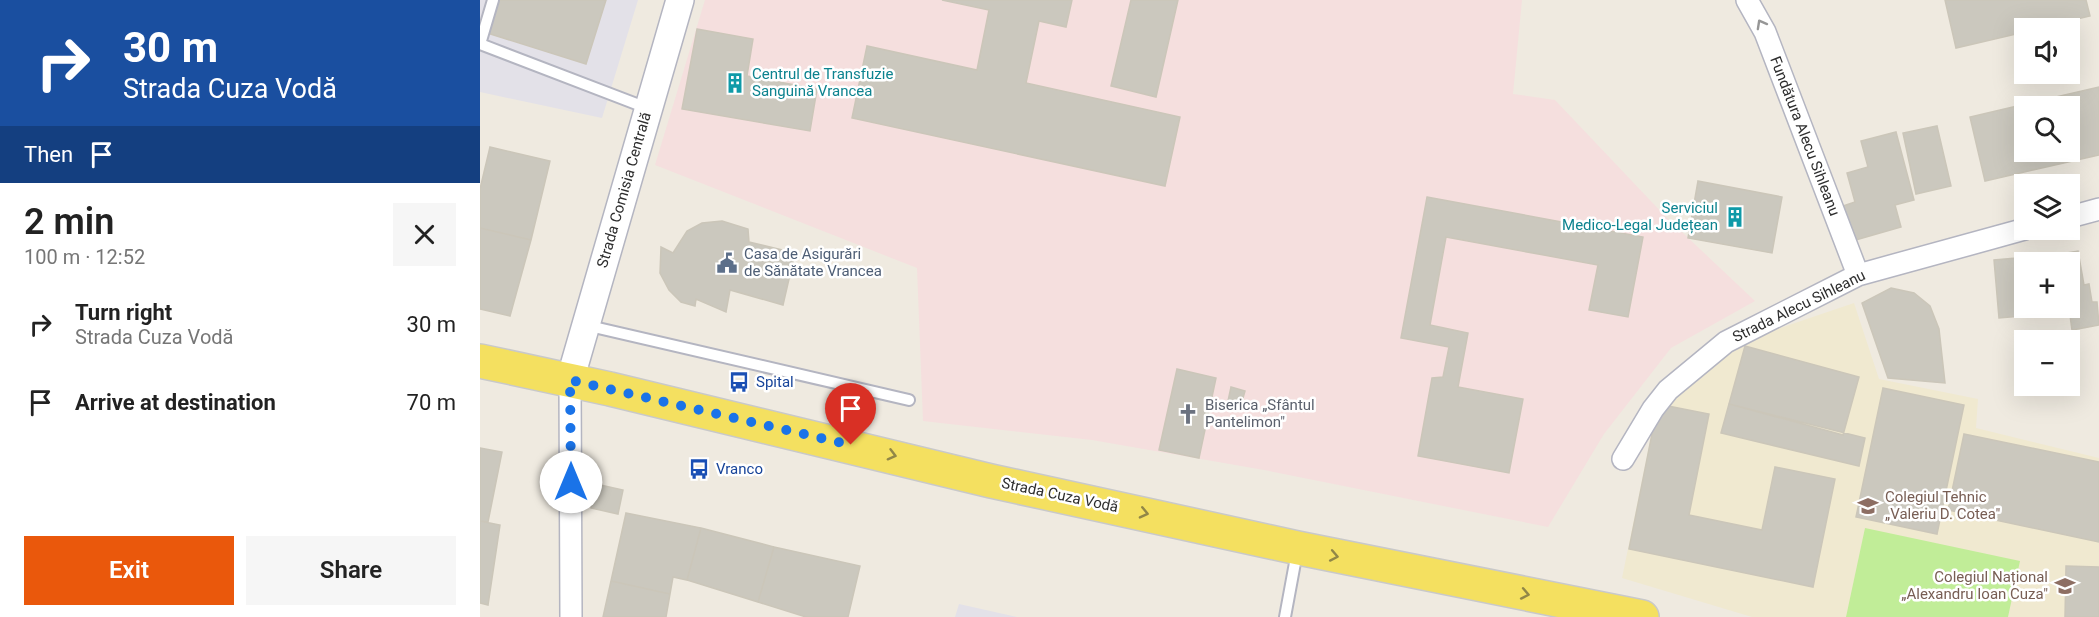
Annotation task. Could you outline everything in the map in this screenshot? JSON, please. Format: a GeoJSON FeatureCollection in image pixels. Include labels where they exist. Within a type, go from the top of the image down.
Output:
{"type":"FeatureCollection","features":[{"type":"Feature","properties":{"kind":"main road","name":"Strada Cuza Vodă"},"geometry":{"type":"LineString","coordinates":[[480,361],[895,456],[934,468],[1298,549],[1634,616]]}},
{"type":"Feature","properties":{"kind":"street","name":"Strada Comisia Centrală"},"geometry":{"type":"LineString","coordinates":[[570,380],[680,0]]}},
{"type":"Feature","properties":{"kind":"street","name":"Fundătura Alecu Sihleanu"},"geometry":{"type":"LineString","coordinates":[[1747,0],[1766,32],[1858,274]]}},
{"type":"Feature","properties":{"kind":"street"},"geometry":{"type":"LineString","coordinates":[[2080,214],[2099,209]]}},
{"type":"Feature","properties":{"kind":"street","name":"Strada Alecu Sihleanu"},"geometry":{"type":"LineString","coordinates":[[1623,459],[1653,409],[1668,390],[1726,342],[1858,274],[2014,232]]}},
{"type":"Feature","properties":{"kind":"street"},"geometry":{"type":"LineString","coordinates":[[570,380],[571,617]]}},
{"type":"Feature","properties":{"kind":"lane"},"geometry":{"type":"LineString","coordinates":[[493,0],[480,44],[647,108]]}},
{"type":"Feature","properties":{"kind":"lane"},"geometry":{"type":"LineString","coordinates":[[585,324],[909,400]]}},
{"type":"Feature","properties":{"kind":"lane"},"geometry":{"type":"LineString","coordinates":[[1285,617],[1298,549]]}},
{"type":"Feature","properties":{"kind":"shaded area"},"geometry":{"type":"Polygon","coordinates":[[[480,0],[638,0],[602,118],[480,92],[480,0]]]}},
{"type":"Feature","properties":{"kind":"shaded area"},"geometry":{"type":"Polygon","coordinates":[[[705,0],[1522,0],[1513,94],[1555,100],[1666,217],[1755,301],[1671,348],[1604,434],[1548,527],[1264,470],[1092,440],[923,421],[917,268],[655,165],[705,0]]]}},
{"type":"Feature","properties":{"kind":"shaded area","name":"Colegiul Tehnic „Valeriu D. Cotea\""},"geometry":{"type":"Polygon","coordinates":[[[1854,303],[1879,379],[1978,399],[1976,428],[2099,458],[2099,617],[1752,617],[1622,578],[1658,403],[1733,344],[1854,303]]]}},
{"type":"Feature","properties":{"kind":"shaded area"},"geometry":{"type":"Polygon","coordinates":[[[959,604],[1017,617],[955,617],[959,604]]]}},
{"type":"Feature","properties":{"kind":"green space"},"geometry":{"type":"Polygon","coordinates":[[[1865,528],[2020,561],[2008,617],[1846,617],[1865,528]]]}},
{"type":"Feature","properties":{"kind":"building"},"geometry":{"type":"Polygon","coordinates":[[[494,0],[606,0],[586,64],[484,32],[494,0]]]}},
{"type":"Feature","properties":{"kind":"building"},"geometry":{"type":"Polygon","coordinates":[[[942,0],[1072,0],[1066,27],[1039,21],[1026,83],[1180,117],[1165,186],[852,118],[867,46],[977,70],[989,10],[942,0]]]}},
{"type":"Feature","properties":{"kind":"building"},"geometry":{"type":"Polygon","coordinates":[[[1131,0],[1178,0],[1156,97],[1111,86],[1131,0]]]}},
{"type":"Feature","properties":{"kind":"building"},"geometry":{"type":"Polygon","coordinates":[[[1945,0],[2086,0],[2090,16],[2080,18],[2014,18],[2014,35],[1956,48],[1945,0]]]}},
{"type":"Feature","properties":{"kind":"building","name":"Centrul de Transfuzie Sanguină Vrancea"},"geometry":{"type":"Polygon","coordinates":[[[697,29],[753,39],[747,76],[817,89],[810,131],[682,109],[697,29]]]}},
{"type":"Feature","properties":{"kind":"building"},"geometry":{"type":"Polygon","coordinates":[[[2099,87],[2099,155],[2080,159],[2080,96],[2060,96],[2099,87]]]}},
{"type":"Feature","properties":{"kind":"building"},"geometry":{"type":"Polygon","coordinates":[[[2014,107],[2014,162],[2068,162],[2014,174],[1985,181],[1970,117],[2014,107]]]}},
{"type":"Feature","properties":{"kind":"building"},"geometry":{"type":"Polygon","coordinates":[[[1937,126],[1951,186],[1916,194],[1903,133],[1937,126]]]}},
{"type":"Feature","properties":{"kind":"building"},"geometry":{"type":"Polygon","coordinates":[[[1896,132],[1914,200],[1895,205],[1901,227],[1852,241],[1843,206],[1855,202],[1847,173],[1868,167],[1861,141],[1896,132]]]}},
{"type":"Feature","properties":{"kind":"building"},"geometry":{"type":"Polygon","coordinates":[[[490,147],[550,161],[531,240],[480,228],[480,189],[490,147]]]}},
{"type":"Feature","properties":{"kind":"building","name":"Serviciul Medico-Legal Județean"},"geometry":{"type":"Polygon","coordinates":[[[1698,181],[1782,197],[1772,253],[1688,238],[1698,181]]]}},
{"type":"Feature","properties":{"kind":"building"},"geometry":{"type":"Polygon","coordinates":[[[1427,197],[1643,237],[1628,317],[1589,310],[1598,265],[1446,237],[1430,325],[1468,333],[1458,387],[1523,399],[1509,473],[1418,456],[1432,378],[1443,377],[1449,347],[1401,338],[1427,197]]]}},
{"type":"Feature","properties":{"kind":"building","name":"Casa de Asigurări de Sănătate Vrancea"},"geometry":{"type":"Polygon","coordinates":[[[722,221],[748,229],[749,242],[795,253],[783,305],[730,290],[726,312],[696,299],[695,306],[681,302],[669,290],[660,273],[661,247],[673,253],[687,231],[702,223],[722,221]]]}},
{"type":"Feature","properties":{"kind":"building"},"geometry":{"type":"Polygon","coordinates":[[[480,228],[531,240],[510,316],[480,309],[480,228]]]}},
{"type":"Feature","properties":{"kind":"building"},"geometry":{"type":"Polygon","coordinates":[[[2014,258],[2014,317],[1999,318],[1994,260],[2014,258]]]}},
{"type":"Feature","properties":{"kind":"building"},"geometry":{"type":"Polygon","coordinates":[[[2080,262],[2084,285],[2089,284],[2092,302],[2097,302],[2099,325],[2072,330],[2070,318],[2080,318],[2080,262]]]}},
{"type":"Feature","properties":{"kind":"building"},"geometry":{"type":"Polygon","coordinates":[[[1891,288],[1914,293],[1930,306],[1939,329],[1945,383],[1888,378],[1862,303],[1891,288]]]}},
{"type":"Feature","properties":{"kind":"building"},"geometry":{"type":"Polygon","coordinates":[[[1745,346],[1859,377],[1843,435],[1729,404],[1745,346]]]}},
{"type":"Feature","properties":{"kind":"building","name":"Biserica „Sfântul Pantelimon\""},"geometry":{"type":"Polygon","coordinates":[[[1177,369],[1216,378],[1199,458],[1159,450],[1177,369]]]}},
{"type":"Feature","properties":{"kind":"building"},"geometry":{"type":"Polygon","coordinates":[[[1231,387],[1245,391],[1241,405],[1228,401],[1231,387]]]}},
{"type":"Feature","properties":{"kind":"building"},"geometry":{"type":"Polygon","coordinates":[[[1883,388],[1964,405],[1937,534],[1856,517],[1883,388]]]}},
{"type":"Feature","properties":{"kind":"building"},"geometry":{"type":"Polygon","coordinates":[[[1658,404],[1709,414],[1689,515],[1762,530],[1775,467],[1835,479],[1813,587],[1629,549],[1658,404]]]}},
{"type":"Feature","properties":{"kind":"building"},"geometry":{"type":"Polygon","coordinates":[[[1729,404],[1865,438],[1859,466],[1721,433],[1729,404]]]}},
{"type":"Feature","properties":{"kind":"building"},"geometry":{"type":"Polygon","coordinates":[[[1964,434],[2099,462],[2099,542],[1948,510],[1964,434]]]}},
{"type":"Feature","properties":{"kind":"building"},"geometry":{"type":"Polygon","coordinates":[[[480,448],[502,452],[488,522],[480,521],[480,448]]]}},
{"type":"Feature","properties":{"kind":"building"},"geometry":{"type":"Polygon","coordinates":[[[596,484],[623,490],[618,514],[591,508],[596,484]]]}},
{"type":"Feature","properties":{"kind":"building"},"geometry":{"type":"Polygon","coordinates":[[[626,513],[701,528],[687,580],[673,577],[670,594],[611,581],[626,513]]]}},
{"type":"Feature","properties":{"kind":"building"},"geometry":{"type":"Polygon","coordinates":[[[480,521],[500,525],[488,605],[480,603],[480,521]]]}},
{"type":"Feature","properties":{"kind":"building"},"geometry":{"type":"Polygon","coordinates":[[[701,528],[774,547],[758,602],[687,580],[701,528]]]}},
{"type":"Feature","properties":{"kind":"building"},"geometry":{"type":"Polygon","coordinates":[[[774,547],[860,566],[848,617],[806,617],[758,602],[774,547]]]}},
{"type":"Feature","properties":{"kind":"building"},"geometry":{"type":"Polygon","coordinates":[[[2066,566],[2099,567],[2099,617],[2065,617],[2066,566]]]}},
{"type":"Feature","properties":{"kind":"building"},"geometry":{"type":"Polygon","coordinates":[[[611,581],[670,594],[666,617],[603,617],[611,581]]]}},
{"type":"Feature","properties":{"kind":"place","name":"Centrul de Transfuzie Sanguină Vrancea"},"geometry":{"type":"Point","coordinates":[735,83]}},
{"type":"Feature","properties":{"kind":"place","name":"Serviciul Medico-Legal Județean"},"geometry":{"type":"Point","coordinates":[1735,217]}},
{"type":"Feature","properties":{"kind":"place","name":"Casa de Asigurări de Sănătate Vrancea"},"geometry":{"type":"Point","coordinates":[727,263]}},
{"type":"Feature","properties":{"kind":"place","name":"Spital"},"geometry":{"type":"Point","coordinates":[739,382]}},
{"type":"Feature","properties":{"kind":"place","name":"Biserica „Sfântul Pantelimon\""},"geometry":{"type":"Point","coordinates":[1188,414]}},
{"type":"Feature","properties":{"kind":"place","name":"Vranco"},"geometry":{"type":"Point","coordinates":[699,469]}},
{"type":"Feature","properties":{"kind":"place","name":"Colegiul Tehnic „Valeriu D. Cotea\""},"geometry":{"type":"Point","coordinates":[1868,506]}},
{"type":"Feature","properties":{"kind":"place","name":"Colegiul Național „Alexandru Ioan Cuza\""},"geometry":{"type":"Point","coordinates":[2065,586]}},
{"type":"Feature","properties":{"kind":"route"},"geometry":{"type":"LineString","coordinates":[[571,482],[570,380],[851,445]]}}]}
